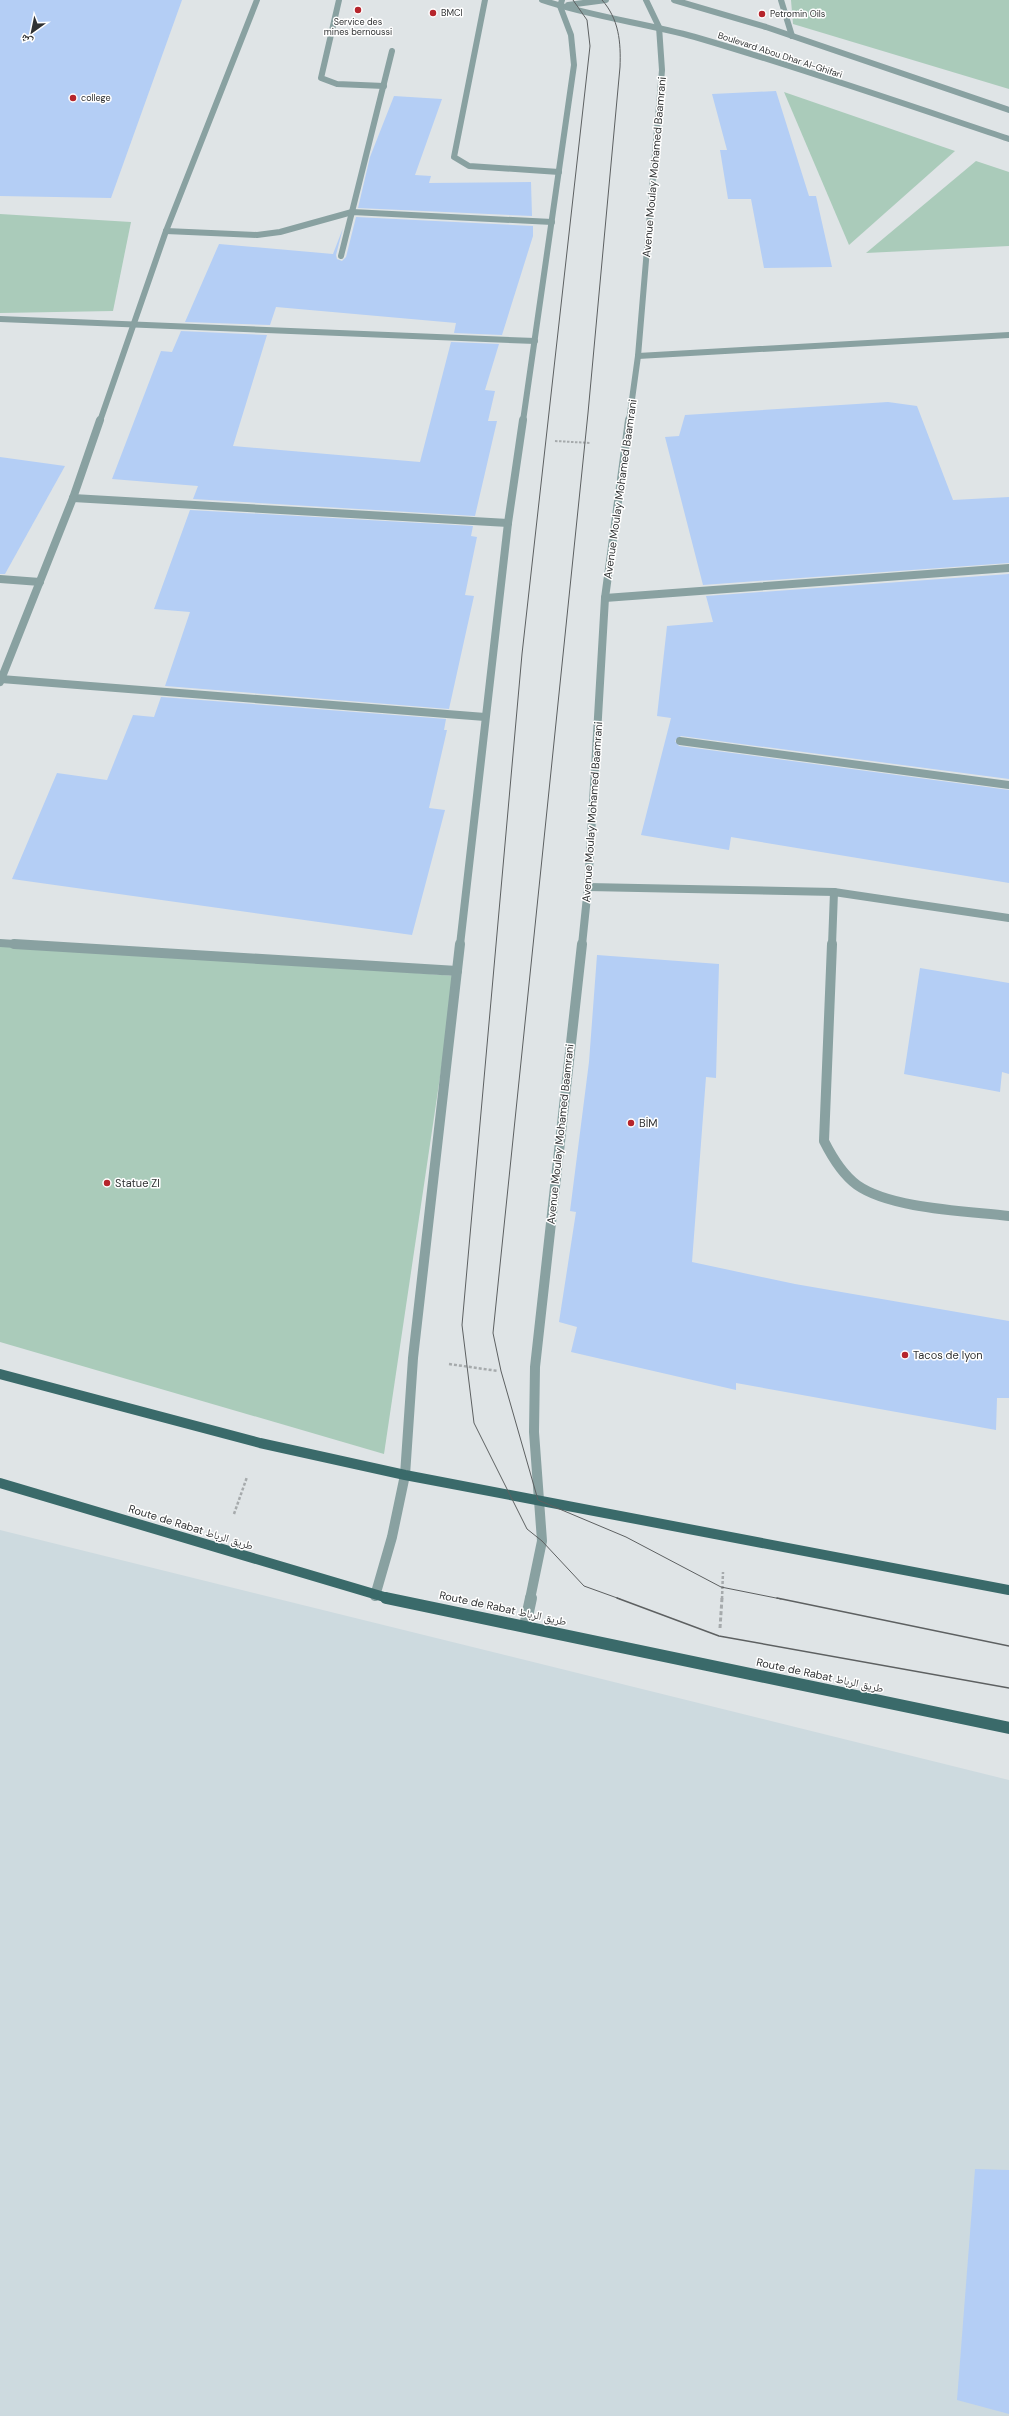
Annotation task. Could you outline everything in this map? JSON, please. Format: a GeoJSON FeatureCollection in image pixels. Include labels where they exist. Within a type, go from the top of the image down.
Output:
{"type":"FeatureCollection","features":[{"type":"Feature","properties":{"kind":"main road"},"geometry":{"type":"LineString","coordinates":[[0,1374],[260,1443],[405,1475],[1009,1590]]}},
{"type":"Feature","properties":{"kind":"main road","name":"Route de Rabat طريق الرباط"},"geometry":{"type":"LineString","coordinates":[[0,1483],[375,1596],[526,1626],[1009,1728]]}},
{"type":"Feature","properties":{"kind":"street"},"geometry":{"type":"LineString","coordinates":[[257,0],[166,231],[73,498],[0,681],[485,717]]}},
{"type":"Feature","properties":{"kind":"street"},"geometry":{"type":"LineString","coordinates":[[339,0],[321,78],[337,84],[384,86]]}},
{"type":"Feature","properties":{"kind":"street"},"geometry":{"type":"LineString","coordinates":[[485,0],[454,157],[462,164],[468,166],[559,172]]}},
{"type":"Feature","properties":{"kind":"street","name":"Boulevard Abou Dhar Al-Ghifari"},"geometry":{"type":"LineString","coordinates":[[542,0],[561,3],[659,27],[746,52],[1009,139]]}},
{"type":"Feature","properties":{"kind":"street"},"geometry":{"type":"LineString","coordinates":[[375,1596],[392,1537],[405,1475],[413,1358],[508,523],[574,65],[572,36],[569,22],[561,3],[606,0]]}},
{"type":"Feature","properties":{"kind":"street","name":"Avenue Moulay Mohamed Baamrani"},"geometry":{"type":"LineString","coordinates":[[526,1626],[542,1541],[534,1432],[534,1367],[588,887],[605,598],[638,356],[662,70],[659,27],[646,0]]}},
{"type":"Feature","properties":{"kind":"street","name":"Boulevard Abou Dhar Al-Ghifari"},"geometry":{"type":"LineString","coordinates":[[674,0],[792,36],[1009,110]]}},
{"type":"Feature","properties":{"kind":"street"},"geometry":{"type":"LineString","coordinates":[[781,0],[792,36]]}},
{"type":"Feature","properties":{"kind":"street"},"geometry":{"type":"LineString","coordinates":[[341,256],[392,51]]}},
{"type":"Feature","properties":{"kind":"street"},"geometry":{"type":"LineString","coordinates":[[166,231],[257,235],[280,232],[352,212],[552,222]]}},
{"type":"Feature","properties":{"kind":"street"},"geometry":{"type":"LineString","coordinates":[[0,319],[134,323],[535,341]]}},
{"type":"Feature","properties":{"kind":"street"},"geometry":{"type":"LineString","coordinates":[[638,356],[1009,335]]}},
{"type":"Feature","properties":{"kind":"street"},"geometry":{"type":"LineString","coordinates":[[73,498],[508,523]]}},
{"type":"Feature","properties":{"kind":"street"},"geometry":{"type":"LineString","coordinates":[[605,598],[1009,568]]}},
{"type":"Feature","properties":{"kind":"street"},"geometry":{"type":"LineString","coordinates":[[0,579],[40,582]]}},
{"type":"Feature","properties":{"kind":"street"},"geometry":{"type":"LineString","coordinates":[[680,741],[1009,785]]}},
{"type":"Feature","properties":{"kind":"street"},"geometry":{"type":"LineString","coordinates":[[588,887],[834,892],[1009,918]]}},
{"type":"Feature","properties":{"kind":"street"},"geometry":{"type":"LineString","coordinates":[[834,892],[824,1141],[838,1167],[858,1186],[894,1200],[1009,1216]]}},
{"type":"Feature","properties":{"kind":"street"},"geometry":{"type":"LineString","coordinates":[[0,943],[457,971]]}},
{"type":"Feature","properties":{"kind":"path"},"geometry":{"type":"LineString","coordinates":[[520,439],[626,445]]}},
{"type":"Feature","properties":{"kind":"path"},"geometry":{"type":"LineString","coordinates":[[413,1358],[501,1371],[534,1367]]}},
{"type":"Feature","properties":{"kind":"path"},"geometry":{"type":"LineString","coordinates":[[220,1550],[260,1443]]}},
{"type":"Feature","properties":{"kind":"path"},"geometry":{"type":"LineString","coordinates":[[717,1667],[721,1587],[727,1537]]}},
{"type":"Feature","properties":{"kind":"shaded area"},"geometry":{"type":"Polygon","coordinates":[[[0,1530],[1009,1780],[1009,2416],[0,2416],[0,1530]]]}},
{"type":"Feature","properties":{"kind":"green space"},"geometry":{"type":"Polygon","coordinates":[[[791,0],[1009,0],[1009,89],[793,24],[791,0]]]}},
{"type":"Feature","properties":{"kind":"green space"},"geometry":{"type":"Polygon","coordinates":[[[784,92],[955,151],[849,245],[784,92]]]}},
{"type":"Feature","properties":{"kind":"green space"},"geometry":{"type":"Polygon","coordinates":[[[976,161],[1009,172],[1009,246],[866,253],[976,161]]]}},
{"type":"Feature","properties":{"kind":"green space"},"geometry":{"type":"Polygon","coordinates":[[[0,214],[131,222],[113,311],[0,313],[0,214]]]}},
{"type":"Feature","properties":{"kind":"green space"},"geometry":{"type":"Polygon","coordinates":[[[0,941],[455,976],[384,1454],[0,1342],[0,941]]]}},
{"type":"Feature","properties":{"kind":"building","name":"college"},"geometry":{"type":"Polygon","coordinates":[[[0,0],[182,0],[111,198],[0,196],[0,0]]]}},
{"type":"Feature","properties":{"kind":"building"},"geometry":{"type":"Polygon","coordinates":[[[776,91],[809,196],[816,196],[832,267],[764,268],[751,199],[728,199],[720,150],[727,150],[712,94],[776,91]]]}},
{"type":"Feature","properties":{"kind":"building"},"geometry":{"type":"Polygon","coordinates":[[[394,96],[442,99],[415,175],[431,176],[429,183],[531,182],[532,216],[358,208],[370,157],[394,96]]]}},
{"type":"Feature","properties":{"kind":"building"},"geometry":{"type":"Polygon","coordinates":[[[356,217],[533,226],[533,236],[502,335],[454,333],[456,323],[276,307],[270,325],[185,322],[219,244],[333,254],[343,228],[336,255],[337,259],[342,261],[346,257],[356,217]]]}},
{"type":"Feature","properties":{"kind":"building"},"geometry":{"type":"Polygon","coordinates":[[[181,331],[267,335],[233,446],[420,462],[451,342],[499,344],[485,390],[495,391],[488,421],[497,421],[475,516],[193,499],[198,486],[112,479],[161,351],[172,352],[181,331]]]}},
{"type":"Feature","properties":{"kind":"building"},"geometry":{"type":"Polygon","coordinates":[[[888,402],[917,406],[953,500],[1009,497],[1009,563],[703,585],[665,437],[679,436],[685,415],[888,402]]]}},
{"type":"Feature","properties":{"kind":"building"},"geometry":{"type":"Polygon","coordinates":[[[0,457],[65,466],[5,574],[0,574],[0,457]]]}},
{"type":"Feature","properties":{"kind":"building"},"geometry":{"type":"Polygon","coordinates":[[[190,510],[473,526],[471,536],[477,537],[465,595],[474,596],[449,709],[165,686],[190,612],[154,609],[190,510]]]}},
{"type":"Feature","properties":{"kind":"building"},"geometry":{"type":"Polygon","coordinates":[[[1009,574],[1009,779],[681,736],[675,741],[679,746],[1009,790],[1009,883],[731,837],[729,850],[641,835],[671,718],[657,716],[667,626],[713,622],[706,596],[1009,574]]]}},
{"type":"Feature","properties":{"kind":"building"},"geometry":{"type":"Polygon","coordinates":[[[161,697],[446,719],[444,730],[447,730],[429,808],[445,810],[412,935],[12,879],[57,773],[107,780],[133,715],[154,717],[161,697]]]}},
{"type":"Feature","properties":{"kind":"building"},"geometry":{"type":"Polygon","coordinates":[[[597,955],[719,964],[716,1078],[706,1077],[692,1262],[795,1284],[1009,1321],[1009,1398],[997,1398],[996,1430],[736,1383],[736,1390],[571,1352],[577,1327],[559,1322],[576,1212],[570,1211],[589,1062],[597,955]]]}},
{"type":"Feature","properties":{"kind":"building"},"geometry":{"type":"Polygon","coordinates":[[[920,968],[1009,983],[1009,1074],[1002,1072],[1000,1092],[904,1074],[920,968]]]}},
{"type":"Feature","properties":{"kind":"building"},"geometry":{"type":"Polygon","coordinates":[[[975,2169],[1009,2170],[1009,2414],[957,2400],[975,2169]]]}},
{"type":"Feature","properties":{"kind":"tram line"},"geometry":{"type":"LineString","coordinates":[[573,0],[587,20],[590,46],[522,654],[462,1325],[474,1423],[527,1529],[542,1541],[584,1586],[620,1599]]}},
{"type":"Feature","properties":{"kind":"tram line"},"geometry":{"type":"LineString","coordinates":[[602,0],[608,7],[618,31],[620,67],[588,413],[493,1333],[501,1371],[538,1500],[626,1537],[721,1587],[781,1599]]}},
{"type":"Feature","properties":{"kind":"tram line"},"geometry":{"type":"LineString","coordinates":[[617,1598],[719,1636],[1009,1688]]}},
{"type":"Feature","properties":{"kind":"tram line"},"geometry":{"type":"LineString","coordinates":[[777,1598],[1009,1646]]}},
{"type":"Feature","properties":{"kind":"place","name":"Service des mines bernoussi"},"geometry":{"type":"Point","coordinates":[358,10]}},
{"type":"Feature","properties":{"kind":"place","name":"BMCI"},"geometry":{"type":"Point","coordinates":[433,13]}},
{"type":"Feature","properties":{"kind":"place","name":"Petromin Oils"},"geometry":{"type":"Point","coordinates":[762,14]}},
{"type":"Feature","properties":{"kind":"place","name":"college"},"geometry":{"type":"Point","coordinates":[73,98]}},
{"type":"Feature","properties":{"kind":"place","name":"BİM"},"geometry":{"type":"Point","coordinates":[631,1123]}},
{"type":"Feature","properties":{"kind":"place","name":"Statue ZI"},"geometry":{"type":"Point","coordinates":[107,1183]}},
{"type":"Feature","properties":{"kind":"place","name":"Tacos de lyon"},"geometry":{"type":"Point","coordinates":[905,1355]}}]}
